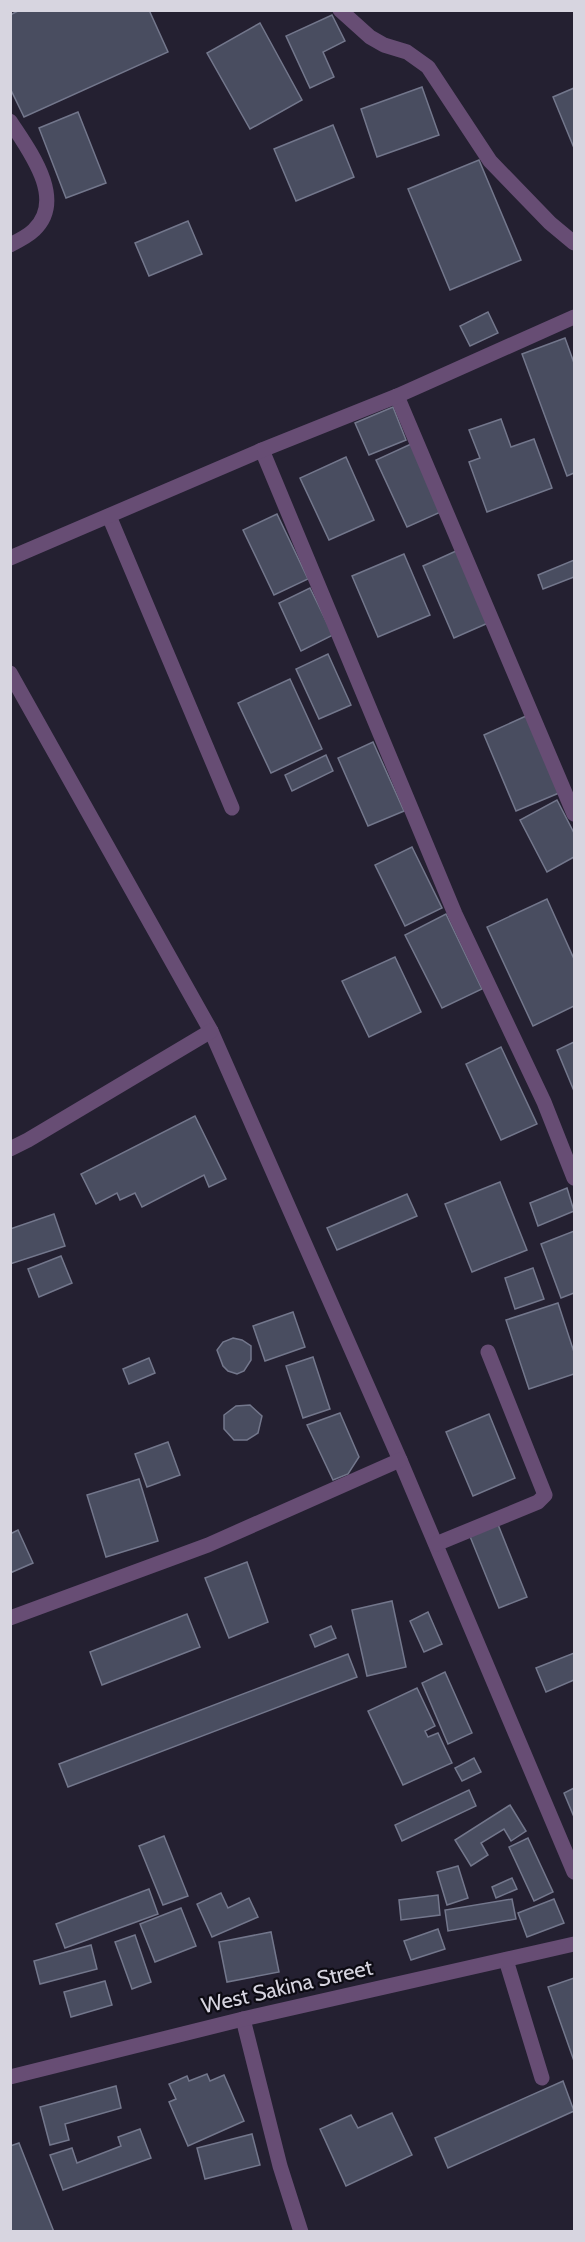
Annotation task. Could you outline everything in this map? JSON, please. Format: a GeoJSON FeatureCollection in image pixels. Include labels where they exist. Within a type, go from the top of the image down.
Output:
{"type":"FeatureCollection","features":[{"type":"Feature","properties":{"kind":"street"},"geometry":{"type":"LineString","coordinates":[[340,10],[370,37],[384,45],[407,52],[428,67],[490,161],[550,223],[574,243]]}},
{"type":"Feature","properties":{"kind":"street"},"geometry":{"type":"LineString","coordinates":[[10,121],[28,149],[45,185],[48,208],[35,230],[10,245]]}},
{"type":"Feature","properties":{"kind":"street"},"geometry":{"type":"LineString","coordinates":[[10,558],[262,450],[397,396],[574,317]]}},
{"type":"Feature","properties":{"kind":"street"},"geometry":{"type":"LineString","coordinates":[[397,396],[574,814]]}},
{"type":"Feature","properties":{"kind":"street"},"geometry":{"type":"LineString","coordinates":[[262,450],[455,914],[544,1102],[574,1178]]}},
{"type":"Feature","properties":{"kind":"street"},"geometry":{"type":"LineString","coordinates":[[109,516],[232,808]]}},
{"type":"Feature","properties":{"kind":"street"},"geometry":{"type":"LineString","coordinates":[[10,673],[211,1031],[400,1460],[574,1872]]}},
{"type":"Feature","properties":{"kind":"street"},"geometry":{"type":"LineString","coordinates":[[10,1149],[211,1031]]}},
{"type":"Feature","properties":{"kind":"street"},"geometry":{"type":"LineString","coordinates":[[436,1544],[538,1502],[545,1495],[488,1352]]}},
{"type":"Feature","properties":{"kind":"street"},"geometry":{"type":"LineString","coordinates":[[10,1618],[208,1545],[400,1460]]}},
{"type":"Feature","properties":{"kind":"street","name":"West Sakina Street"},"geometry":{"type":"LineString","coordinates":[[10,2077],[243,2019],[574,1944]]}},
{"type":"Feature","properties":{"kind":"street"},"geometry":{"type":"LineString","coordinates":[[506,1959],[542,2078]]}},
{"type":"Feature","properties":{"kind":"street"},"geometry":{"type":"LineString","coordinates":[[243,2019],[280,2166],[301,2232]]}},
{"type":"Feature","properties":{"kind":"building"},"geometry":{"type":"Polygon","coordinates":[[[20,10],[149,10],[168,52],[24,117],[10,88],[10,15],[20,10]]]}},
{"type":"Feature","properties":{"kind":"building"},"geometry":{"type":"Polygon","coordinates":[[[332,15],[345,41],[323,52],[334,77],[310,88],[286,36],[332,15]]]}},
{"type":"Feature","properties":{"kind":"building"},"geometry":{"type":"Polygon","coordinates":[[[260,23],[302,100],[250,129],[207,53],[260,23]]]}},
{"type":"Feature","properties":{"kind":"building"},"geometry":{"type":"Polygon","coordinates":[[[422,87],[439,135],[377,157],[361,109],[422,87]]]}},
{"type":"Feature","properties":{"kind":"building"},"geometry":{"type":"Polygon","coordinates":[[[574,88],[574,148],[553,97],[574,88]]]}},
{"type":"Feature","properties":{"kind":"building"},"geometry":{"type":"Polygon","coordinates":[[[78,112],[106,183],[66,198],[39,128],[78,112]]]}},
{"type":"Feature","properties":{"kind":"building"},"geometry":{"type":"Polygon","coordinates":[[[333,125],[354,177],[296,201],[274,149],[333,125]]]}},
{"type":"Feature","properties":{"kind":"building"},"geometry":{"type":"Polygon","coordinates":[[[479,160],[521,260],[450,290],[408,189],[479,160]]]}},
{"type":"Feature","properties":{"kind":"building"},"geometry":{"type":"Polygon","coordinates":[[[188,221],[202,254],[149,276],[135,243],[188,221]]]}},
{"type":"Feature","properties":{"kind":"building"},"geometry":{"type":"Polygon","coordinates":[[[488,312],[498,333],[470,346],[460,326],[488,312]]]}},
{"type":"Feature","properties":{"kind":"building"},"geometry":{"type":"Polygon","coordinates":[[[565,338],[574,363],[574,473],[567,476],[522,354],[565,338]]]}},
{"type":"Feature","properties":{"kind":"building"},"geometry":{"type":"Polygon","coordinates":[[[393,407],[406,440],[369,455],[355,423],[393,407]]]}},
{"type":"Feature","properties":{"kind":"building"},"geometry":{"type":"Polygon","coordinates":[[[501,419],[511,447],[534,439],[552,488],[487,512],[469,462],[480,458],[469,430],[501,419]]]}},
{"type":"Feature","properties":{"kind":"building"},"geometry":{"type":"Polygon","coordinates":[[[411,444],[443,511],[407,527],[376,460],[411,444]]]}},
{"type":"Feature","properties":{"kind":"building"},"geometry":{"type":"Polygon","coordinates":[[[346,457],[374,520],[329,540],[300,478],[346,457]]]}},
{"type":"Feature","properties":{"kind":"building"},"geometry":{"type":"Polygon","coordinates":[[[277,514],[308,579],[274,595],[243,530],[277,514]]]}},
{"type":"Feature","properties":{"kind":"building"},"geometry":{"type":"Polygon","coordinates":[[[456,551],[488,623],[454,638],[423,566],[456,551]]]}},
{"type":"Feature","properties":{"kind":"building"},"geometry":{"type":"Polygon","coordinates":[[[404,554],[430,615],[378,637],[352,576],[404,554]]]}},
{"type":"Feature","properties":{"kind":"building"},"geometry":{"type":"Polygon","coordinates":[[[574,560],[574,577],[543,589],[538,575],[574,560]]]}},
{"type":"Feature","properties":{"kind":"building"},"geometry":{"type":"Polygon","coordinates":[[[310,588],[333,635],[301,651],[279,603],[310,588]]]}},
{"type":"Feature","properties":{"kind":"building"},"geometry":{"type":"Polygon","coordinates":[[[328,654],[351,705],[319,719],[296,669],[328,654]]]}},
{"type":"Feature","properties":{"kind":"building"},"geometry":{"type":"Polygon","coordinates":[[[290,679],[322,749],[271,773],[238,703],[290,679]]]}},
{"type":"Feature","properties":{"kind":"building"},"geometry":{"type":"Polygon","coordinates":[[[526,716],[559,793],[516,811],[484,735],[526,716]]]}},
{"type":"Feature","properties":{"kind":"building"},"geometry":{"type":"Polygon","coordinates":[[[373,742],[404,811],[368,826],[338,758],[373,742]]]}},
{"type":"Feature","properties":{"kind":"building"},"geometry":{"type":"Polygon","coordinates":[[[326,755],[333,771],[292,791],[285,775],[326,755]]]}},
{"type":"Feature","properties":{"kind":"building"},"geometry":{"type":"Polygon","coordinates":[[[557,800],[574,833],[574,857],[547,872],[520,820],[557,800]]]}},
{"type":"Feature","properties":{"kind":"building"},"geometry":{"type":"Polygon","coordinates":[[[412,847],[442,908],[405,926],[375,865],[412,847]]]}},
{"type":"Feature","properties":{"kind":"building"},"geometry":{"type":"Polygon","coordinates":[[[547,899],[574,959],[574,1006],[533,1026],[487,927],[547,899]]]}},
{"type":"Feature","properties":{"kind":"building"},"geometry":{"type":"Polygon","coordinates":[[[446,914],[482,989],[442,1008],[405,935],[446,914]]]}},
{"type":"Feature","properties":{"kind":"building"},"geometry":{"type":"Polygon","coordinates":[[[395,957],[421,1012],[369,1037],[342,981],[395,957]]]}},
{"type":"Feature","properties":{"kind":"building"},"geometry":{"type":"Polygon","coordinates":[[[574,1042],[574,1091],[557,1050],[574,1042]]]}},
{"type":"Feature","properties":{"kind":"building"},"geometry":{"type":"Polygon","coordinates":[[[501,1047],[537,1124],[501,1140],[466,1064],[501,1047]]]}},
{"type":"Feature","properties":{"kind":"building"},"geometry":{"type":"Polygon","coordinates":[[[195,1116],[226,1179],[209,1187],[204,1175],[142,1207],[135,1193],[120,1200],[117,1193],[96,1204],[81,1174],[195,1116]]]}},
{"type":"Feature","properties":{"kind":"building"},"geometry":{"type":"Polygon","coordinates":[[[500,1182],[527,1250],[472,1272],[445,1204],[500,1182]]]}},
{"type":"Feature","properties":{"kind":"building"},"geometry":{"type":"Polygon","coordinates":[[[567,1188],[574,1211],[538,1226],[530,1203],[567,1188]]]}},
{"type":"Feature","properties":{"kind":"building"},"geometry":{"type":"Polygon","coordinates":[[[407,1194],[417,1216],[337,1250],[327,1228],[407,1194]]]}},
{"type":"Feature","properties":{"kind":"building"},"geometry":{"type":"Polygon","coordinates":[[[54,1214],[65,1246],[10,1264],[10,1229],[54,1214]]]}},
{"type":"Feature","properties":{"kind":"building"},"geometry":{"type":"Polygon","coordinates":[[[574,1231],[574,1293],[561,1298],[541,1244],[574,1231]]]}},
{"type":"Feature","properties":{"kind":"building"},"geometry":{"type":"Polygon","coordinates":[[[61,1256],[72,1283],[39,1297],[28,1269],[61,1256]]]}},
{"type":"Feature","properties":{"kind":"building"},"geometry":{"type":"Polygon","coordinates":[[[533,1268],[544,1299],[515,1309],[505,1278],[533,1268]]]}},
{"type":"Feature","properties":{"kind":"building"},"geometry":{"type":"Polygon","coordinates":[[[558,1303],[574,1352],[574,1374],[529,1389],[506,1320],[558,1303]]]}},
{"type":"Feature","properties":{"kind":"building"},"geometry":{"type":"Polygon","coordinates":[[[293,1312],[305,1347],[265,1361],[253,1326],[293,1312]]]}},
{"type":"Feature","properties":{"kind":"building"},"geometry":{"type":"Polygon","coordinates":[[[233,1338],[242,1340],[251,1346],[251,1360],[244,1371],[237,1374],[228,1371],[223,1366],[217,1350],[223,1342],[233,1338]]]}},
{"type":"Feature","properties":{"kind":"building"},"geometry":{"type":"Polygon","coordinates":[[[313,1357],[330,1409],[303,1418],[286,1366],[313,1357]]]}},
{"type":"Feature","properties":{"kind":"building"},"geometry":{"type":"Polygon","coordinates":[[[149,1358],[155,1373],[129,1384],[123,1369],[149,1358]]]}},
{"type":"Feature","properties":{"kind":"building"},"geometry":{"type":"Polygon","coordinates":[[[250,1405],[262,1416],[258,1433],[247,1440],[234,1440],[224,1429],[224,1415],[236,1406],[250,1405]]]}},
{"type":"Feature","properties":{"kind":"building"},"geometry":{"type":"Polygon","coordinates":[[[340,1413],[359,1457],[348,1474],[333,1480],[307,1425],[340,1413]]]}},
{"type":"Feature","properties":{"kind":"building"},"geometry":{"type":"Polygon","coordinates":[[[489,1414],[515,1478],[473,1496],[446,1432],[489,1414]]]}},
{"type":"Feature","properties":{"kind":"building"},"geometry":{"type":"Polygon","coordinates":[[[168,1442],[180,1475],[147,1487],[135,1454],[168,1442]]]}},
{"type":"Feature","properties":{"kind":"building"},"geometry":{"type":"Polygon","coordinates":[[[139,1479],[158,1541],[106,1557],[87,1495],[139,1479]]]}},
{"type":"Feature","properties":{"kind":"building"},"geometry":{"type":"Polygon","coordinates":[[[497,1522],[527,1597],[499,1608],[469,1534],[497,1522]]]}},
{"type":"Feature","properties":{"kind":"building"},"geometry":{"type":"Polygon","coordinates":[[[18,1530],[33,1563],[10,1573],[10,1534],[18,1530]]]}},
{"type":"Feature","properties":{"kind":"building"},"geometry":{"type":"Polygon","coordinates":[[[247,1562],[268,1622],[229,1638],[205,1578],[247,1562]]]}},
{"type":"Feature","properties":{"kind":"building"},"geometry":{"type":"Polygon","coordinates":[[[392,1601],[406,1667],[367,1676],[352,1610],[392,1601]]]}},
{"type":"Feature","properties":{"kind":"building"},"geometry":{"type":"Polygon","coordinates":[[[428,1612],[442,1644],[424,1652],[410,1621],[428,1612]]]}},
{"type":"Feature","properties":{"kind":"building"},"geometry":{"type":"Polygon","coordinates":[[[187,1614],[200,1647],[102,1685],[90,1652],[187,1614]]]}},
{"type":"Feature","properties":{"kind":"building"},"geometry":{"type":"Polygon","coordinates":[[[331,1626],[336,1638],[315,1647],[310,1635],[331,1626]]]}},
{"type":"Feature","properties":{"kind":"building"},"geometry":{"type":"Polygon","coordinates":[[[574,1653],[574,1680],[546,1692],[536,1668],[574,1653]]]}},
{"type":"Feature","properties":{"kind":"building"},"geometry":{"type":"Polygon","coordinates":[[[348,1654],[357,1677],[68,1787],[59,1764],[348,1654]]]}},
{"type":"Feature","properties":{"kind":"building"},"geometry":{"type":"Polygon","coordinates":[[[445,1672],[472,1733],[448,1744],[422,1683],[445,1672]]]}},
{"type":"Feature","properties":{"kind":"building"},"geometry":{"type":"Polygon","coordinates":[[[417,1688],[435,1726],[425,1731],[428,1737],[438,1733],[452,1763],[403,1785],[368,1711],[417,1688]]]}},
{"type":"Feature","properties":{"kind":"building"},"geometry":{"type":"Polygon","coordinates":[[[474,1758],[481,1772],[462,1781],[455,1768],[474,1758]]]}},
{"type":"Feature","properties":{"kind":"building"},"geometry":{"type":"Polygon","coordinates":[[[574,1788],[574,1817],[564,1793],[574,1788]]]}},
{"type":"Feature","properties":{"kind":"building"},"geometry":{"type":"Polygon","coordinates":[[[469,1790],[476,1806],[402,1841],[395,1825],[469,1790]]]}},
{"type":"Feature","properties":{"kind":"building"},"geometry":{"type":"Polygon","coordinates":[[[510,1805],[526,1831],[511,1841],[504,1829],[481,1843],[488,1855],[471,1866],[455,1840],[510,1805]]]}},
{"type":"Feature","properties":{"kind":"building"},"geometry":{"type":"Polygon","coordinates":[[[164,1836],[188,1896],[163,1905],[139,1846],[164,1836]]]}},
{"type":"Feature","properties":{"kind":"building"},"geometry":{"type":"Polygon","coordinates":[[[528,1838],[553,1892],[534,1901],[509,1847],[528,1838]]]}},
{"type":"Feature","properties":{"kind":"building"},"geometry":{"type":"Polygon","coordinates":[[[458,1866],[468,1898],[447,1905],[437,1872],[458,1866]]]}},
{"type":"Feature","properties":{"kind":"building"},"geometry":{"type":"Polygon","coordinates":[[[512,1878],[517,1889],[496,1898],[492,1887],[512,1878]]]}},
{"type":"Feature","properties":{"kind":"building"},"geometry":{"type":"Polygon","coordinates":[[[149,1889],[158,1914],[65,1948],[56,1924],[149,1889]]]}},
{"type":"Feature","properties":{"kind":"building"},"geometry":{"type":"Polygon","coordinates":[[[221,1893],[228,1908],[249,1898],[258,1917],[212,1937],[197,1904],[221,1893]]]}},
{"type":"Feature","properties":{"kind":"building"},"geometry":{"type":"Polygon","coordinates":[[[438,1895],[440,1915],[401,1920],[399,1900],[438,1895]]]}},
{"type":"Feature","properties":{"kind":"building"},"geometry":{"type":"Polygon","coordinates":[[[512,1899],[516,1919],[448,1931],[445,1910],[512,1899]]]}},
{"type":"Feature","properties":{"kind":"building"},"geometry":{"type":"Polygon","coordinates":[[[554,1899],[564,1923],[527,1937],[518,1913],[554,1899]]]}},
{"type":"Feature","properties":{"kind":"building"},"geometry":{"type":"Polygon","coordinates":[[[181,1908],[196,1946],[155,1962],[140,1924],[181,1908]]]}},
{"type":"Feature","properties":{"kind":"building"},"geometry":{"type":"Polygon","coordinates":[[[438,1929],[445,1949],[411,1960],[404,1941],[438,1929]]]}},
{"type":"Feature","properties":{"kind":"building"},"geometry":{"type":"Polygon","coordinates":[[[271,1932],[279,1972],[227,1982],[219,1942],[271,1932]]]}},
{"type":"Feature","properties":{"kind":"building"},"geometry":{"type":"Polygon","coordinates":[[[135,1935],[151,1982],[132,1989],[115,1942],[135,1935]]]}},
{"type":"Feature","properties":{"kind":"building"},"geometry":{"type":"Polygon","coordinates":[[[91,1945],[97,1969],[40,1984],[34,1961],[91,1945]]]}},
{"type":"Feature","properties":{"kind":"building"},"geometry":{"type":"Polygon","coordinates":[[[574,1978],[574,2061],[548,1987],[574,1978]]]}},
{"type":"Feature","properties":{"kind":"building"},"geometry":{"type":"Polygon","coordinates":[[[105,1981],[112,2005],[71,2017],[64,1992],[105,1981]]]}},
{"type":"Feature","properties":{"kind":"building"},"geometry":{"type":"Polygon","coordinates":[[[207,2074],[210,2081],[224,2075],[244,2121],[188,2146],[169,2102],[176,2099],[169,2084],[187,2076],[189,2081],[207,2074]]]}},
{"type":"Feature","properties":{"kind":"building"},"geometry":{"type":"Polygon","coordinates":[[[563,2081],[574,2111],[448,2168],[435,2138],[563,2081]]]}},
{"type":"Feature","properties":{"kind":"building"},"geometry":{"type":"Polygon","coordinates":[[[116,2086],[121,2108],[65,2124],[69,2140],[50,2145],[40,2107],[116,2086]]]}},
{"type":"Feature","properties":{"kind":"building"},"geometry":{"type":"Polygon","coordinates":[[[392,2113],[412,2155],[346,2186],[320,2129],[351,2115],[358,2128],[392,2113]]]}},
{"type":"Feature","properties":{"kind":"building"},"geometry":{"type":"Polygon","coordinates":[[[140,2129],[151,2158],[63,2190],[50,2155],[72,2148],[77,2163],[121,2146],[118,2137],[140,2129]]]}},
{"type":"Feature","properties":{"kind":"building"},"geometry":{"type":"Polygon","coordinates":[[[252,2134],[260,2165],[205,2179],[197,2148],[252,2134]]]}},
{"type":"Feature","properties":{"kind":"building"},"geometry":{"type":"Polygon","coordinates":[[[19,2143],[54,2232],[10,2232],[10,2146],[19,2143]]]}}]}
